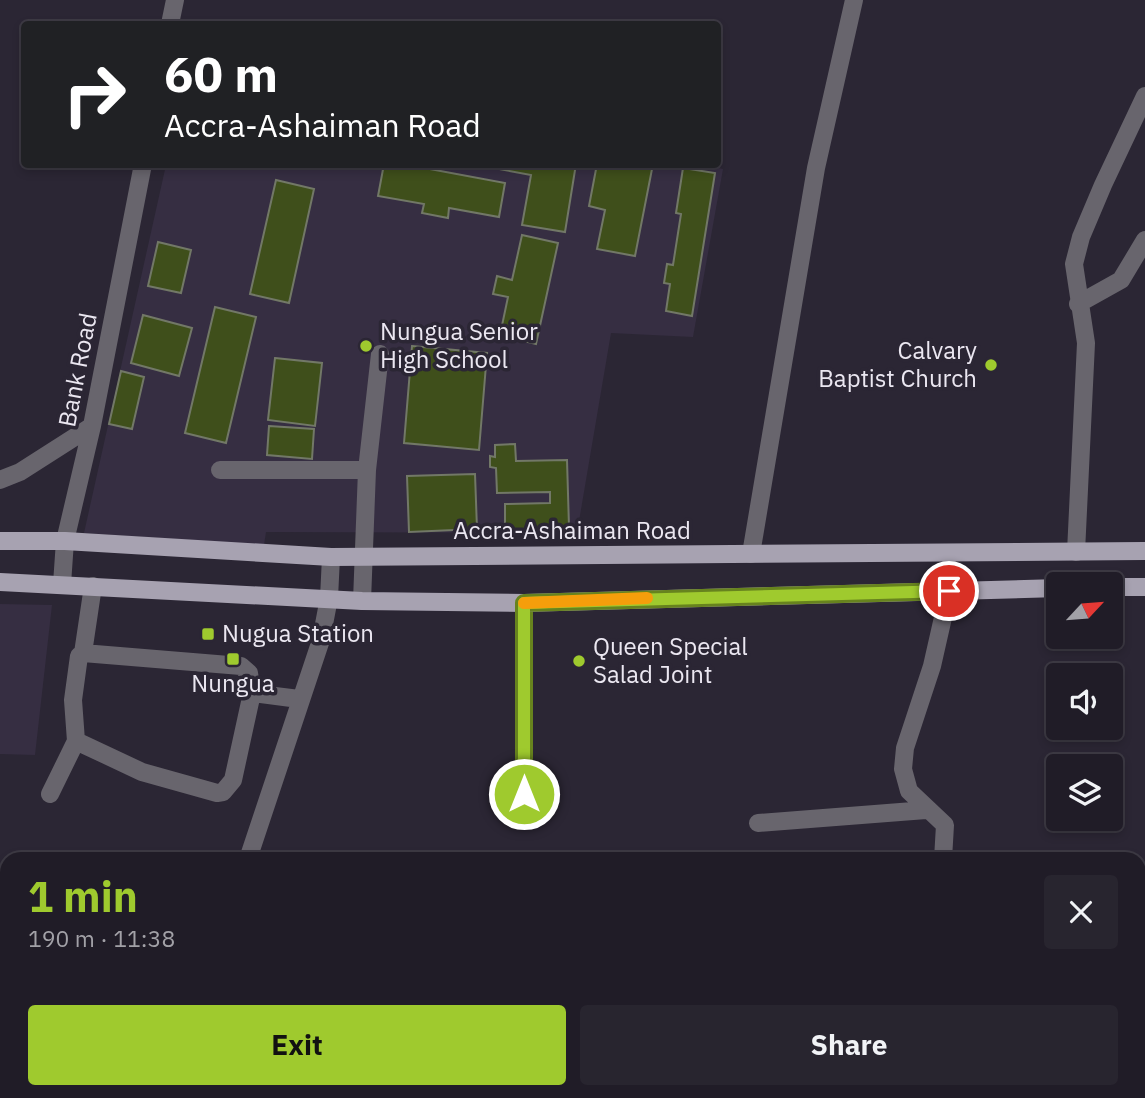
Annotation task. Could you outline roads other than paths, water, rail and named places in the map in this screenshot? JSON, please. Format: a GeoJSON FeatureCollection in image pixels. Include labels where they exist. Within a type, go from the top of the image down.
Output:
{"type":"FeatureCollection","features":[{"type":"Feature","properties":{"kind":"main road","name":"Accra-Ashaiman Road"},"geometry":{"type":"LineString","coordinates":[[0,541],[65,541],[331,557],[1145,551]]}},
{"type":"Feature","properties":{"kind":"main road"},"geometry":{"type":"LineString","coordinates":[[0,582],[362,601],[524,603],[1046,588]]}},
{"type":"Feature","properties":{"kind":"main road"},"geometry":{"type":"LineString","coordinates":[[1124,587],[1145,587]]}},
{"type":"Feature","properties":{"kind":"street"},"geometry":{"type":"LineString","coordinates":[[171,21],[175,0]]}},
{"type":"Feature","properties":{"kind":"street"},"geometry":{"type":"LineString","coordinates":[[751,554],[816,167],[854,0]]}},
{"type":"Feature","properties":{"kind":"street"},"geometry":{"type":"LineString","coordinates":[[1076,552],[1086,343],[1074,264],[1081,237],[1145,96]]}},
{"type":"Feature","properties":{"kind":"street","name":"Bank Road"},"geometry":{"type":"LineString","coordinates":[[62,584],[65,541],[92,426],[142,168]]}},
{"type":"Feature","properties":{"kind":"street"},"geometry":{"type":"LineString","coordinates":[[1078,304],[1121,280],[1145,240]]}},
{"type":"Feature","properties":{"kind":"street"},"geometry":{"type":"LineString","coordinates":[[362,601],[367,470],[380,354]]}},
{"type":"Feature","properties":{"kind":"street"},"geometry":{"type":"LineString","coordinates":[[0,480],[20,472],[92,426]]}},
{"type":"Feature","properties":{"kind":"street"},"geometry":{"type":"LineString","coordinates":[[220,470],[367,470]]}},
{"type":"Feature","properties":{"kind":"street"},"geometry":{"type":"LineString","coordinates":[[250,852],[299,699],[321,640],[329,598],[331,557]]}},
{"type":"Feature","properties":{"kind":"street"},"geometry":{"type":"LineString","coordinates":[[50,794],[76,740],[74,700],[79,656],[83,653],[93,586]]}},
{"type":"Feature","properties":{"kind":"street"},"geometry":{"type":"LineString","coordinates":[[943,852],[945,825],[926,810],[909,790],[903,769],[905,748],[932,666],[949,591]]}},
{"type":"Feature","properties":{"kind":"street"},"geometry":{"type":"LineString","coordinates":[[524,603],[524,794]]}},
{"type":"Feature","properties":{"kind":"street"},"geometry":{"type":"LineString","coordinates":[[76,740],[142,772],[223,792],[233,780],[252,694],[249,673],[241,666],[83,653]]}},
{"type":"Feature","properties":{"kind":"street"},"geometry":{"type":"LineString","coordinates":[[252,694],[299,699]]}},
{"type":"Feature","properties":{"kind":"street"},"geometry":{"type":"LineString","coordinates":[[758,823],[926,810]]}},
{"type":"Feature","properties":{"kind":"place","name":"Nungua Senior High School"},"geometry":{"type":"Point","coordinates":[366,346]}},
{"type":"Feature","properties":{"kind":"place","name":"Calvary Baptist Church"},"geometry":{"type":"Point","coordinates":[991,365]}},
{"type":"Feature","properties":{"kind":"place","name":"Nugua Station"},"geometry":{"type":"Point","coordinates":[208,634]}},
{"type":"Feature","properties":{"kind":"place","name":"Nungua"},"geometry":{"type":"Point","coordinates":[233,659]}},
{"type":"Feature","properties":{"kind":"place","name":"Queen Special Salad Joint"},"geometry":{"type":"Point","coordinates":[579,661]}}]}
